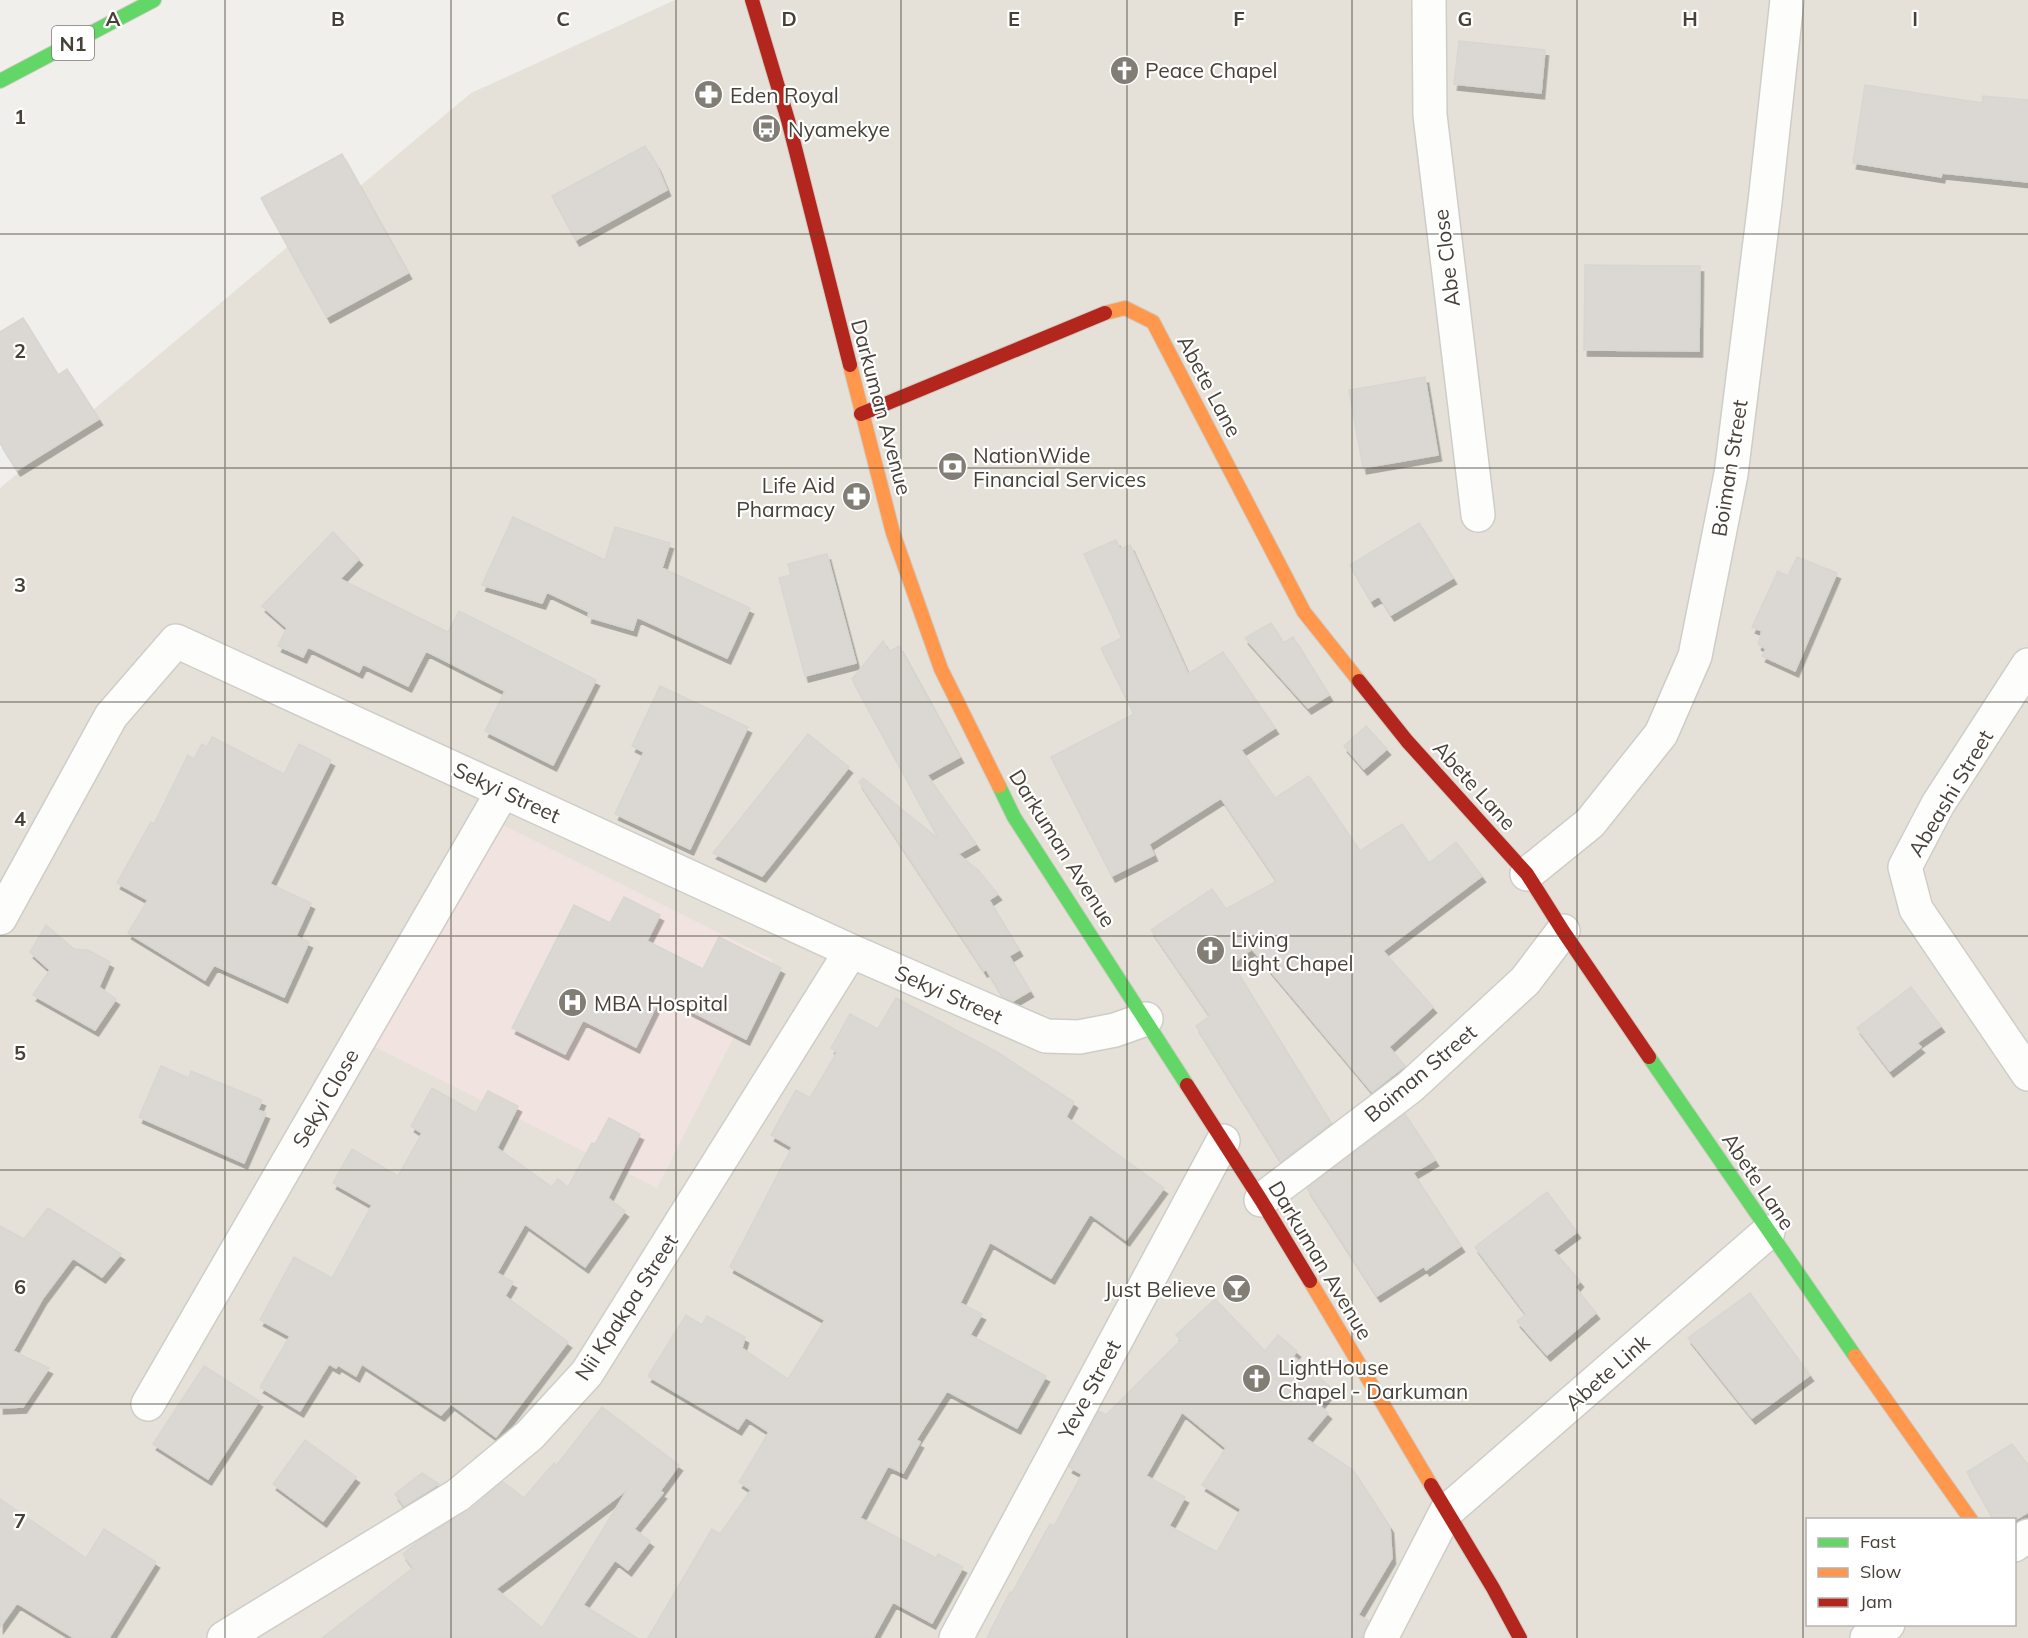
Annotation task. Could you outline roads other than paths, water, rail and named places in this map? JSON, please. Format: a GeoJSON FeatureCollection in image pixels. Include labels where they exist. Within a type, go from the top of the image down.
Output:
{"type":"FeatureCollection","features":[{"type":"Feature","properties":{"kind":"main road","name":"Darkuman Avenue"},"geometry":{"type":"LineString","coordinates":[[752,0],[788,120],[893,533],[941,669],[1014,817],[1261,1200],[1493,1588],[1520,1638]]}},
{"type":"Feature","properties":{"kind":"main road","name":"N1"},"geometry":{"type":"LineString","coordinates":[[0,81],[148,2]]}},
{"type":"Feature","properties":{"kind":"main road","name":"Abete Lane"},"geometry":{"type":"LineString","coordinates":[[861,414],[1097,315],[1125,308],[1153,322],[1304,612],[1407,741],[1527,874],[1563,931],[1768,1232],[1970,1518]]}},
{"type":"Feature","properties":{"kind":"street","name":"Abe Close"},"geometry":{"type":"LineString","coordinates":[[1430,0],[1430,115],[1444,248],[1478,515]]}},
{"type":"Feature","properties":{"kind":"street","name":"Boiman Street"},"geometry":{"type":"LineString","coordinates":[[1527,874],[1590,823],[1661,734],[1695,656],[1731,474],[1765,202],[1787,0]]}},
{"type":"Feature","properties":{"kind":"street","name":"Sekyi Street"},"geometry":{"type":"LineString","coordinates":[[0,918],[111,717],[176,641],[851,951],[1046,1036],[1079,1037],[1115,1030],[1146,1019]]}},
{"type":"Feature","properties":{"kind":"street","name":"Abeashi Street"},"geometry":{"type":"LineString","coordinates":[[2028,665],[1938,804],[1905,867],[1916,909],[2028,1074]]}},
{"type":"Feature","properties":{"kind":"street","name":"Sekyi Close"},"geometry":{"type":"LineString","coordinates":[[148,1404],[503,791]]}},
{"type":"Feature","properties":{"kind":"street","name":"Boiman Street"},"geometry":{"type":"LineString","coordinates":[[1261,1200],[1410,1087],[1525,981],[1563,931]]}},
{"type":"Feature","properties":{"kind":"street","name":"Nii Kpakpa Street"},"geometry":{"type":"LineString","coordinates":[[224,1638],[260,1629],[458,1496],[530,1435],[587,1373],[851,951]]}},
{"type":"Feature","properties":{"kind":"street","name":"Yeve Street"},"geometry":{"type":"LineString","coordinates":[[956,1638],[1224,1141]]}},
{"type":"Feature","properties":{"kind":"street","name":"Abete Link"},"geometry":{"type":"LineString","coordinates":[[1446,1512],[1768,1232]]}},
{"type":"Feature","properties":{"kind":"street"},"geometry":{"type":"LineString","coordinates":[[1381,1638],[1446,1512]]}},
{"type":"Feature","properties":{"kind":"street"},"geometry":{"type":"LineString","coordinates":[[1867,1638],[1885,1626]]}},
{"type":"Feature","properties":{"kind":"place","name":"Peace Chapel"},"geometry":{"type":"Point","coordinates":[1124,70]}},
{"type":"Feature","properties":{"kind":"place","name":"Eden Royal"},"geometry":{"type":"Point","coordinates":[709,95]}},
{"type":"Feature","properties":{"kind":"place","name":"Nyamekye"},"geometry":{"type":"Point","coordinates":[767,129]}},
{"type":"Feature","properties":{"kind":"place","name":"NationWide Financial Services"},"geometry":{"type":"Point","coordinates":[952,467]}},
{"type":"Feature","properties":{"kind":"place","name":"Life Aid Pharmacy"},"geometry":{"type":"Point","coordinates":[856,497]}},
{"type":"Feature","properties":{"kind":"place","name":"Living Light Chapel"},"geometry":{"type":"Point","coordinates":[1210,951]}},
{"type":"Feature","properties":{"kind":"place","name":"MBA Hospital"},"geometry":{"type":"Point","coordinates":[573,1003]}},
{"type":"Feature","properties":{"kind":"place","name":"Just Believe"},"geometry":{"type":"Point","coordinates":[1237,1289]}},
{"type":"Feature","properties":{"kind":"place","name":"LightHouse Chapel - Darkuman"},"geometry":{"type":"Point","coordinates":[1257,1379]}}]}
